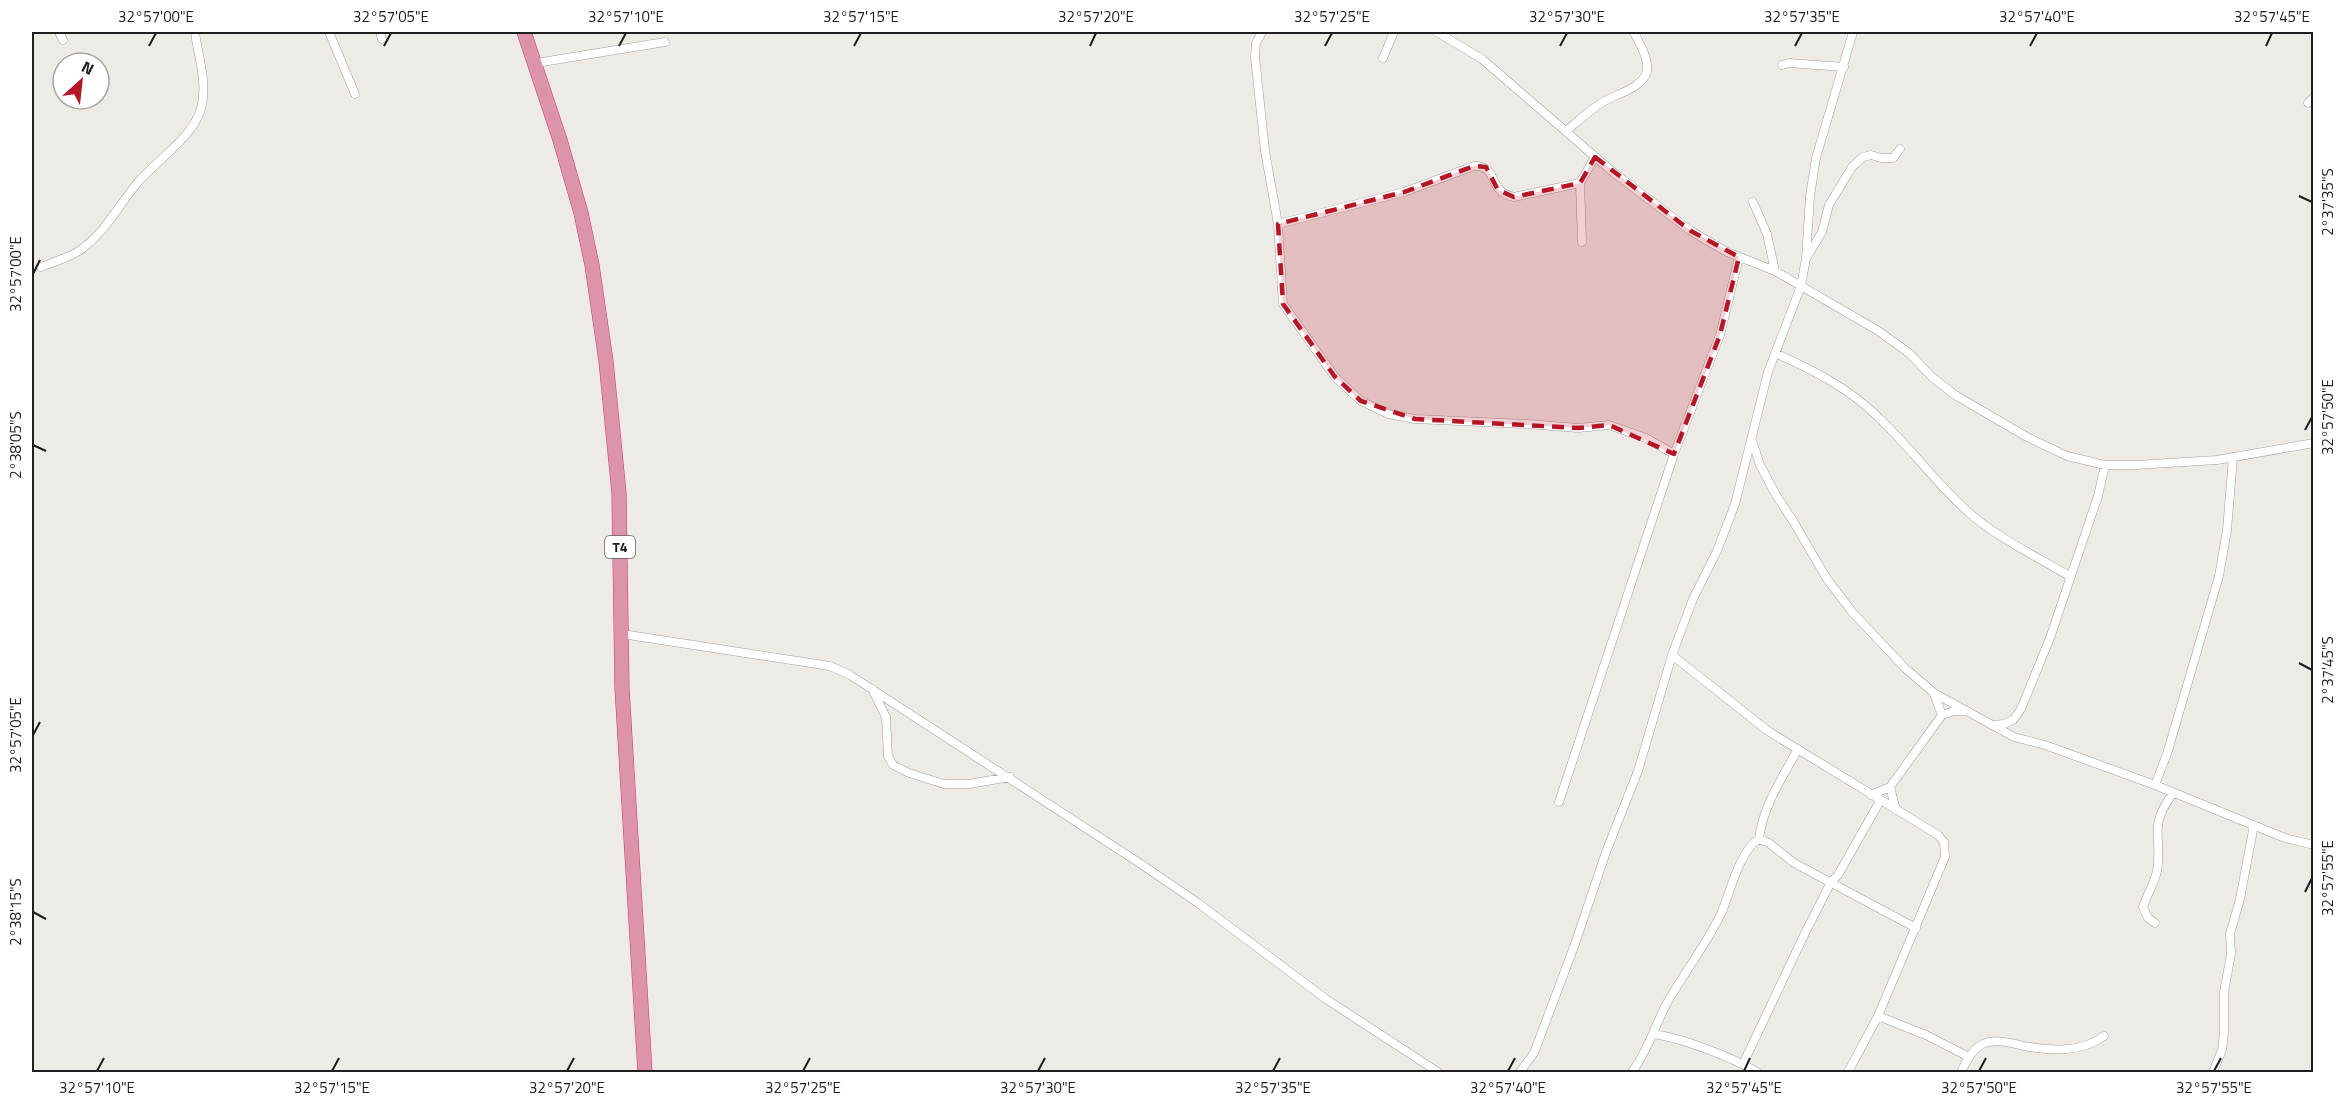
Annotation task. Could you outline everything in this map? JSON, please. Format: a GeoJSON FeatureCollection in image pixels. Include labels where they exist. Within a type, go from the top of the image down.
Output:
{"type":"FeatureCollection","features":[{"type":"Feature","properties":{"kind":"highway","name":"T4"},"geometry":{"type":"LineString","coordinates":[[524,32],[536,63],[578,203],[592,265],[606,361],[619,493],[622,688],[645,1072]]}},
{"type":"Feature","properties":{"kind":"street"},"geometry":{"type":"LineString","coordinates":[[59,32],[63,40]]}},
{"type":"Feature","properties":{"kind":"street"},"geometry":{"type":"LineString","coordinates":[[41,267],[81,250],[92,241],[140,181],[197,120],[204,88],[195,32]]}},
{"type":"Feature","properties":{"kind":"street"},"geometry":{"type":"LineString","coordinates":[[329,32],[355,94]]}},
{"type":"Feature","properties":{"kind":"street"},"geometry":{"type":"LineString","coordinates":[[1262,32],[1256,43],[1254,57],[1265,151],[1278,224],[1283,304],[1335,377],[1361,401],[1388,414],[1415,419],[1578,428],[1609,425],[1646,438],[1674,454]]}},
{"type":"Feature","properties":{"kind":"street"},"geometry":{"type":"LineString","coordinates":[[1383,58],[1394,32]]}},
{"type":"Feature","properties":{"kind":"street"},"geometry":{"type":"LineString","coordinates":[[1437,32],[1482,59],[1622,180],[1691,231],[1711,244],[1775,271],[1877,330],[1909,353],[1932,377],[1955,395],[2027,437],[2067,456],[2105,465],[2136,465],[2233,457],[2313,443]]}},
{"type":"Feature","properties":{"kind":"street"},"geometry":{"type":"LineString","coordinates":[[1566,131],[1602,102],[1635,86],[1643,79],[1647,70],[1646,61],[1634,32]]}},
{"type":"Feature","properties":{"kind":"street"},"geometry":{"type":"LineString","coordinates":[[1520,1072],[1534,1053],[1575,944],[1606,852],[1638,771],[1672,655],[1693,599],[1726,529],[1752,440],[1762,393],[1801,286],[1816,158],[1853,32]]}},
{"type":"Feature","properties":{"kind":"street"},"geometry":{"type":"LineString","coordinates":[[536,63],[665,42]]}},
{"type":"Feature","properties":{"kind":"street"},"geometry":{"type":"LineString","coordinates":[[1782,65],[1789,63],[1844,67]]}},
{"type":"Feature","properties":{"kind":"street"},"geometry":{"type":"LineString","coordinates":[[1806,258],[1822,232],[1829,205],[1852,167],[1871,155],[1893,158],[1900,148]]}},
{"type":"Feature","properties":{"kind":"street"},"geometry":{"type":"LineString","coordinates":[[1582,242],[1580,183],[1595,157]]}},
{"type":"Feature","properties":{"kind":"street"},"geometry":{"type":"LineString","coordinates":[[1278,224],[1404,192],[1474,166],[1485,168],[1490,172],[1498,190],[1504,195],[1514,197],[1580,183]]}},
{"type":"Feature","properties":{"kind":"street"},"geometry":{"type":"LineString","coordinates":[[1753,202],[1767,234],[1775,271]]}},
{"type":"Feature","properties":{"kind":"street"},"geometry":{"type":"LineString","coordinates":[[1559,802],[1674,454],[1720,335],[1739,257]]}},
{"type":"Feature","properties":{"kind":"street"},"geometry":{"type":"LineString","coordinates":[[1775,353],[1816,372],[1848,392],[1880,419],[1968,512],[2000,535],[2071,577]]}},
{"type":"Feature","properties":{"kind":"street"},"geometry":{"type":"LineString","coordinates":[[1752,440],[1760,465],[1776,495],[1827,579],[1853,613],[1905,668],[1934,693],[2014,737],[2045,745],[2155,785],[2285,837],[2313,844]]}},
{"type":"Feature","properties":{"kind":"street"},"geometry":{"type":"LineString","coordinates":[[2155,785],[2167,754],[2219,576],[2227,530],[2233,457]]}},
{"type":"Feature","properties":{"kind":"street"},"geometry":{"type":"LineString","coordinates":[[1992,725],[2004,724],[2013,720],[2021,709],[2050,638],[2071,577],[2098,496],[2105,465]]}},
{"type":"Feature","properties":{"kind":"street"},"geometry":{"type":"LineString","coordinates":[[622,634],[830,666],[850,675],[1010,777],[1198,903],[1262,953],[1368,1029],[1438,1072]]}},
{"type":"Feature","properties":{"kind":"street"},"geometry":{"type":"LineString","coordinates":[[1672,655],[1747,715],[1880,801],[1938,835],[1944,842],[1945,857],[1916,928],[1878,1016],[1848,1072]]}},
{"type":"Feature","properties":{"kind":"street"},"geometry":{"type":"LineString","coordinates":[[871,687],[886,717],[888,756],[893,765],[909,773],[944,784],[969,784],[1010,777]]}},
{"type":"Feature","properties":{"kind":"street"},"geometry":{"type":"LineString","coordinates":[[1934,693],[1942,715]]}},
{"type":"Feature","properties":{"kind":"street"},"geometry":{"type":"LineString","coordinates":[[1871,795],[1890,787],[1942,715],[1954,711],[1967,711]]}},
{"type":"Feature","properties":{"kind":"street"},"geometry":{"type":"LineString","coordinates":[[1632,1072],[1683,975],[1720,917],[1732,882],[1750,846],[1759,839],[1762,818],[1798,749]]}},
{"type":"Feature","properties":{"kind":"street"},"geometry":{"type":"LineString","coordinates":[[1890,787],[1896,810]]}},
{"type":"Feature","properties":{"kind":"street"},"geometry":{"type":"LineString","coordinates":[[2155,923],[2148,918],[2144,907],[2157,869],[2158,819],[2162,808],[2173,793]]}},
{"type":"Feature","properties":{"kind":"street"},"geometry":{"type":"LineString","coordinates":[[1743,1064],[1831,882],[1842,868],[1880,801]]}},
{"type":"Feature","properties":{"kind":"street"},"geometry":{"type":"LineString","coordinates":[[2213,1072],[2222,1050],[2224,992],[2231,954],[2230,934],[2240,899],[2253,825]]}},
{"type":"Feature","properties":{"kind":"street"},"geometry":{"type":"LineString","coordinates":[[1759,839],[1769,843],[1794,863],[1916,928]]}},
{"type":"Feature","properties":{"kind":"street"},"geometry":{"type":"LineString","coordinates":[[1878,1016],[1926,1035],[1969,1057]]}},
{"type":"Feature","properties":{"kind":"street"},"geometry":{"type":"LineString","coordinates":[[1654,1034],[1668,1036],[1743,1064],[1757,1072]]}},
{"type":"Feature","properties":{"kind":"street"},"geometry":{"type":"LineString","coordinates":[[1961,1072],[1977,1048],[1993,1041],[2055,1049],[2085,1047],[2104,1036]]}},
{"type":"Feature","properties":{"kind":"highlighted area"},"geometry":{"type":"Polygon","coordinates":[[[1595,157],[1691,231],[1739,257],[1720,335],[1674,454],[1609,425],[1578,428],[1415,419],[1361,401],[1335,377],[1283,304],[1278,224],[1404,192],[1474,166],[1486,167],[1498,190],[1514,197],[1580,183],[1595,157]]]}}]}
